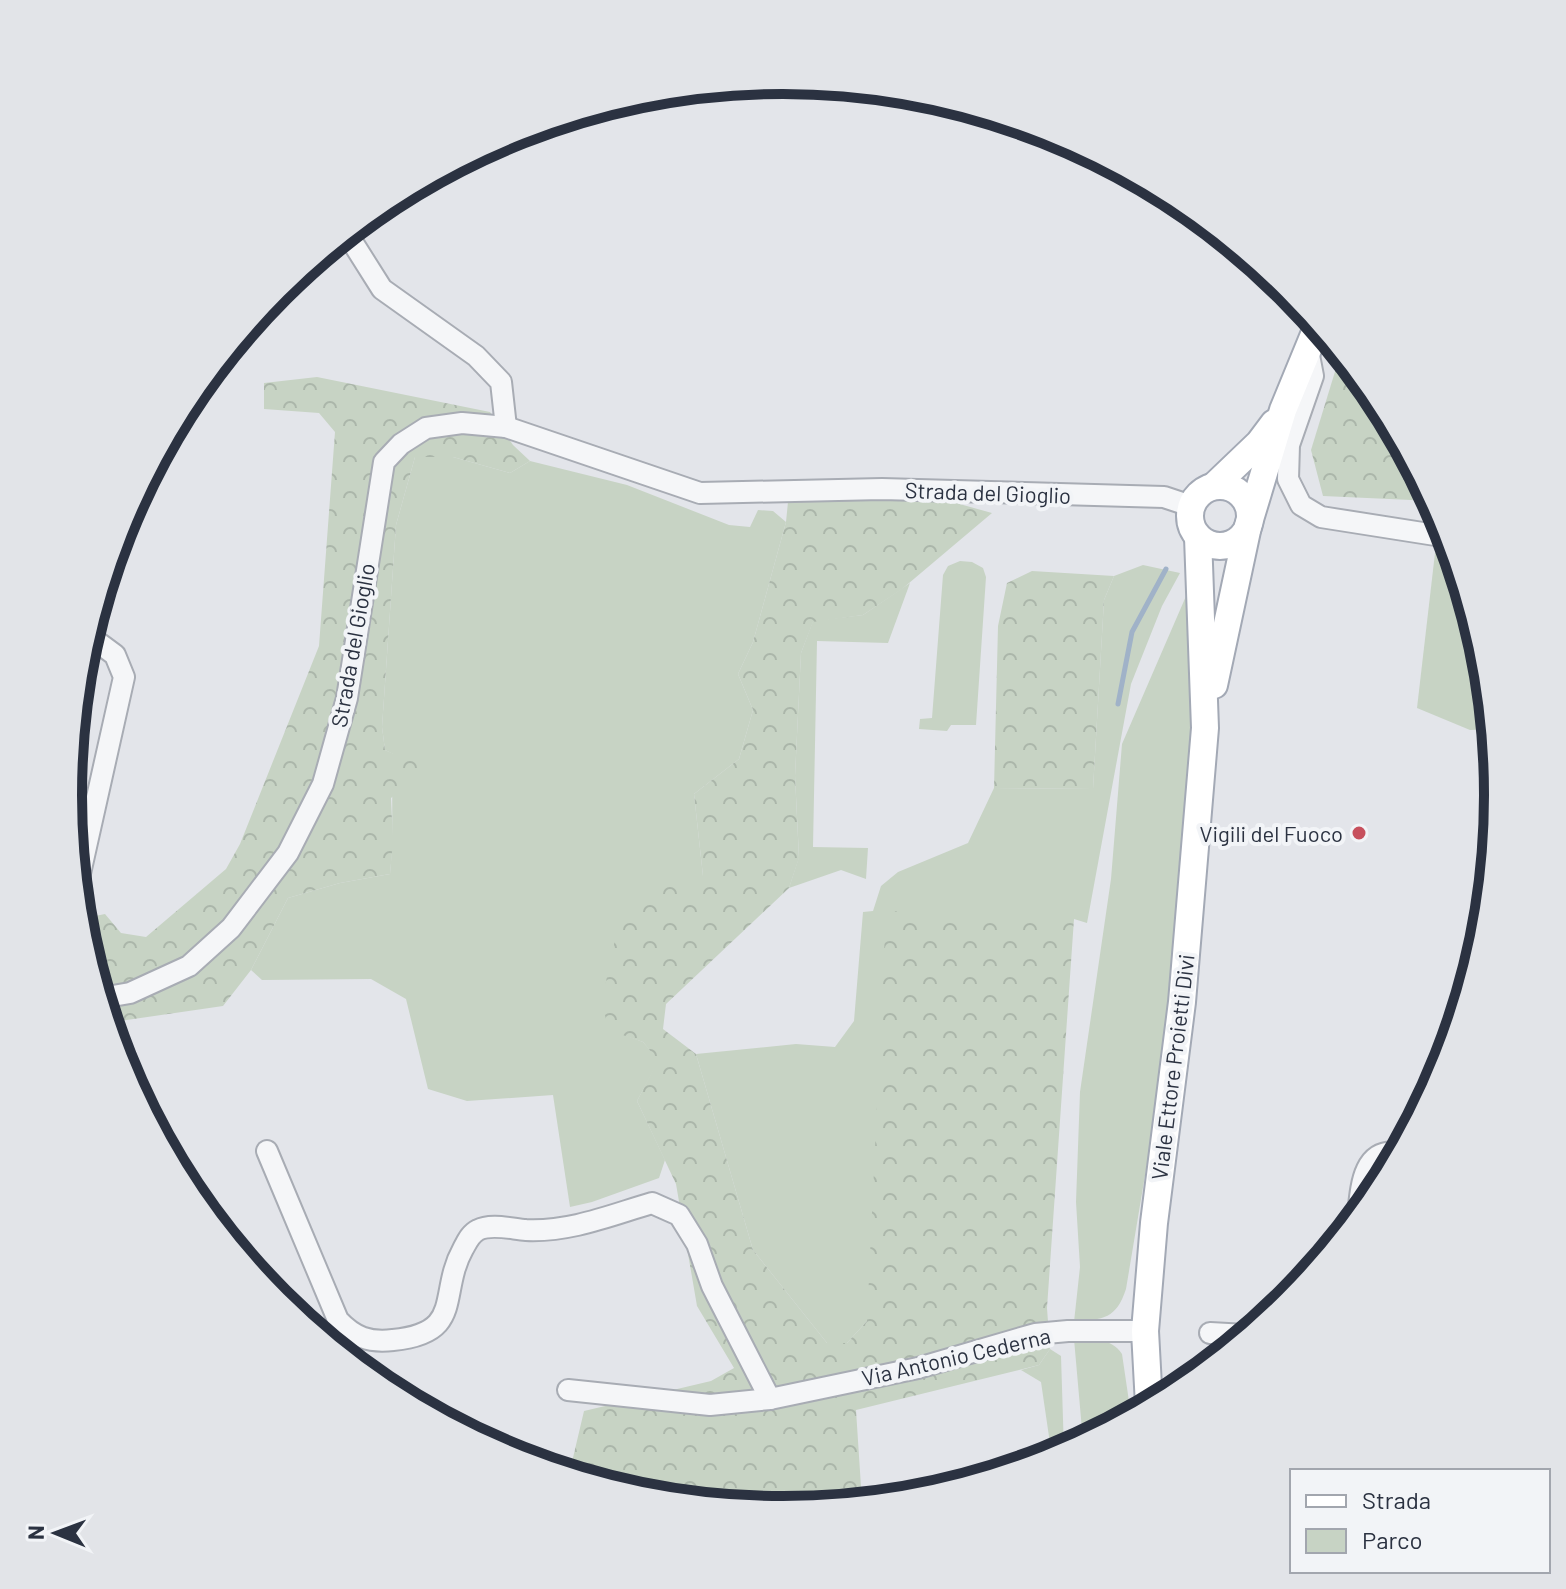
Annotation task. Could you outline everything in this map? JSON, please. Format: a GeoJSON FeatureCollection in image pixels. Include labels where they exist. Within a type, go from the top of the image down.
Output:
{"type":"FeatureCollection","features":[{"type":"Feature","properties":{"kind":"main road","name":"Viale Ettore Proietti Divi"},"geometry":{"type":"LineString","coordinates":[[1205,728],[1248,526],[1283,410],[1313,336]]}},
{"type":"Feature","properties":{"kind":"main road","name":"Viale Ettore Proietti Divi"},"geometry":{"type":"LineString","coordinates":[[1148,1392],[1145,1331],[1156,1210],[1182,1002],[1205,728],[1198,537],[1190,523],[1191,506],[1200,493],[1214,486],[1259,443],[1283,410]]}},
{"type":"Feature","properties":{"kind":"main road"},"geometry":{"type":"LineString","coordinates":[[1198,537],[1216,546],[1226,545],[1236,542],[1248,526],[1249,508],[1239,493],[1223,486],[1214,486]]}},
{"type":"Feature","properties":{"kind":"street"},"geometry":{"type":"LineString","coordinates":[[352,241],[382,289],[476,356],[501,382],[506,427]]}},
{"type":"Feature","properties":{"kind":"street"},"geometry":{"type":"LineString","coordinates":[[1308,350],[1313,376],[1289,445],[1288,479],[1301,505],[1321,517],[1434,535]]}},
{"type":"Feature","properties":{"kind":"street","name":"Strada del Gioglio"},"geometry":{"type":"LineString","coordinates":[[112,996],[130,993],[189,966],[231,928],[288,853],[323,784],[347,698],[384,462],[401,444],[426,428],[462,423],[506,427],[700,493],[882,489],[1164,497],[1191,506]]}},
{"type":"Feature","properties":{"kind":"street"},"geometry":{"type":"LineString","coordinates":[[85,851],[124,677],[115,655],[99,643]]}},
{"type":"Feature","properties":{"kind":"street"},"geometry":{"type":"LineString","coordinates":[[267,1151],[338,1320],[351,1333],[379,1342],[414,1338],[435,1327],[445,1314],[455,1264],[472,1235],[480,1228],[561,1228],[594,1222],[652,1203],[679,1215],[697,1244],[712,1286],[770,1399]]}},
{"type":"Feature","properties":{"kind":"street"},"geometry":{"type":"LineString","coordinates":[[1361,1191],[1362,1178],[1370,1162],[1385,1153]]}},
{"type":"Feature","properties":{"kind":"street","name":"Via Antonio Cederna"},"geometry":{"type":"LineString","coordinates":[[568,1390],[710,1405],[770,1399],[918,1368],[1035,1334],[1145,1331]]}},
{"type":"Feature","properties":{"kind":"street"},"geometry":{"type":"LineString","coordinates":[[1210,1333],[1230,1334]]}},
{"type":"Feature","properties":{"kind":"green space"},"geometry":{"type":"Polygon","coordinates":[[[1337,365],[1390,444],[1419,500],[1323,496],[1311,450],[1337,365]]]}},
{"type":"Feature","properties":{"kind":"green space"},"geometry":{"type":"Polygon","coordinates":[[[317,377],[490,412],[513,445],[530,461],[510,473],[453,457],[415,457],[396,525],[382,727],[385,750],[394,754],[412,748],[420,758],[420,774],[391,798],[393,841],[390,874],[340,883],[288,898],[251,970],[223,1006],[119,1021],[93,916],[105,914],[121,933],[146,937],[226,869],[240,844],[319,646],[335,432],[319,413],[264,409],[264,383],[317,377]]]}},
{"type":"Feature","properties":{"kind":"green space"},"geometry":{"type":"Polygon","coordinates":[[[415,457],[453,457],[510,473],[530,461],[627,485],[729,525],[750,527],[758,510],[773,511],[786,522],[753,642],[738,674],[753,710],[739,759],[694,794],[703,876],[609,1029],[643,1042],[659,1060],[637,1101],[665,1160],[659,1178],[570,1207],[553,1095],[467,1101],[428,1089],[406,999],[371,979],[262,980],[251,970],[288,898],[340,883],[390,874],[393,754],[385,750],[382,727],[396,525],[415,457]]]}},
{"type":"Feature","properties":{"kind":"green space"},"geometry":{"type":"Polygon","coordinates":[[[938,498],[992,513],[902,589],[863,615],[813,622],[801,653],[795,776],[799,858],[789,888],[666,1004],[663,1029],[696,1054],[753,1250],[827,1343],[847,1343],[867,1321],[886,911],[1074,919],[1047,1308],[1050,1349],[1039,1365],[856,1410],[861,1491],[783,1496],[692,1490],[602,1472],[572,1462],[584,1411],[711,1381],[734,1368],[697,1306],[676,1184],[637,1101],[658,1060],[643,1042],[608,1030],[602,1000],[621,912],[668,878],[703,876],[694,794],[739,759],[753,710],[738,674],[753,642],[786,522],[788,502],[938,498]]]}},
{"type":"Feature","properties":{"kind":"green space"},"geometry":{"type":"Polygon","coordinates":[[[1435,553],[1441,554],[1471,658],[1480,730],[1470,730],[1417,708],[1435,553]]]}},
{"type":"Feature","properties":{"kind":"green space"},"geometry":{"type":"Polygon","coordinates":[[[960,561],[972,562],[983,568],[986,577],[976,725],[951,725],[947,731],[919,729],[920,719],[932,718],[943,575],[948,566],[960,561]]]}},
{"type":"Feature","properties":{"kind":"green space"},"geometry":{"type":"Polygon","coordinates":[[[1143,565],[1180,573],[1162,606],[1131,684],[1087,923],[1074,919],[867,1321],[847,1343],[827,1343],[753,1250],[696,1054],[796,1044],[835,1047],[854,1021],[863,912],[873,911],[881,886],[898,872],[968,843],[994,788],[1093,789],[1104,600],[1114,576],[1143,565]]]}},
{"type":"Feature","properties":{"kind":"green space"},"geometry":{"type":"Polygon","coordinates":[[[1032,571],[1114,576],[1104,600],[1093,789],[994,788],[998,626],[1007,583],[1032,571]]]}},
{"type":"Feature","properties":{"kind":"green space"},"geometry":{"type":"Polygon","coordinates":[[[1193,580],[1200,671],[1174,1002],[1126,1289],[1118,1306],[1108,1316],[1074,1322],[1080,1267],[1076,1202],[1080,1092],[1111,879],[1122,744],[1193,580]]]}},
{"type":"Feature","properties":{"kind":"green space"},"geometry":{"type":"Polygon","coordinates":[[[910,583],[888,643],[817,641],[813,847],[868,848],[866,879],[841,870],[789,888],[799,857],[795,776],[801,653],[813,621],[863,615],[910,583]]]}},
{"type":"Feature","properties":{"kind":"green space"},"geometry":{"type":"Polygon","coordinates":[[[1074,1339],[1107,1342],[1122,1354],[1129,1404],[1082,1428],[1074,1339]]]}},
{"type":"Feature","properties":{"kind":"green space"},"geometry":{"type":"Polygon","coordinates":[[[1050,1349],[1061,1356],[1064,1436],[1050,1442],[1041,1382],[1021,1370],[1039,1365],[1050,1349]]]}},
{"type":"Feature","properties":{"kind":"waterway"},"geometry":{"type":"LineString","coordinates":[[1118,704],[1132,632],[1166,569]]}},
{"type":"Feature","properties":{"kind":"place","name":"Vigili del Fuoco"},"geometry":{"type":"Point","coordinates":[1359,833]}}]}
